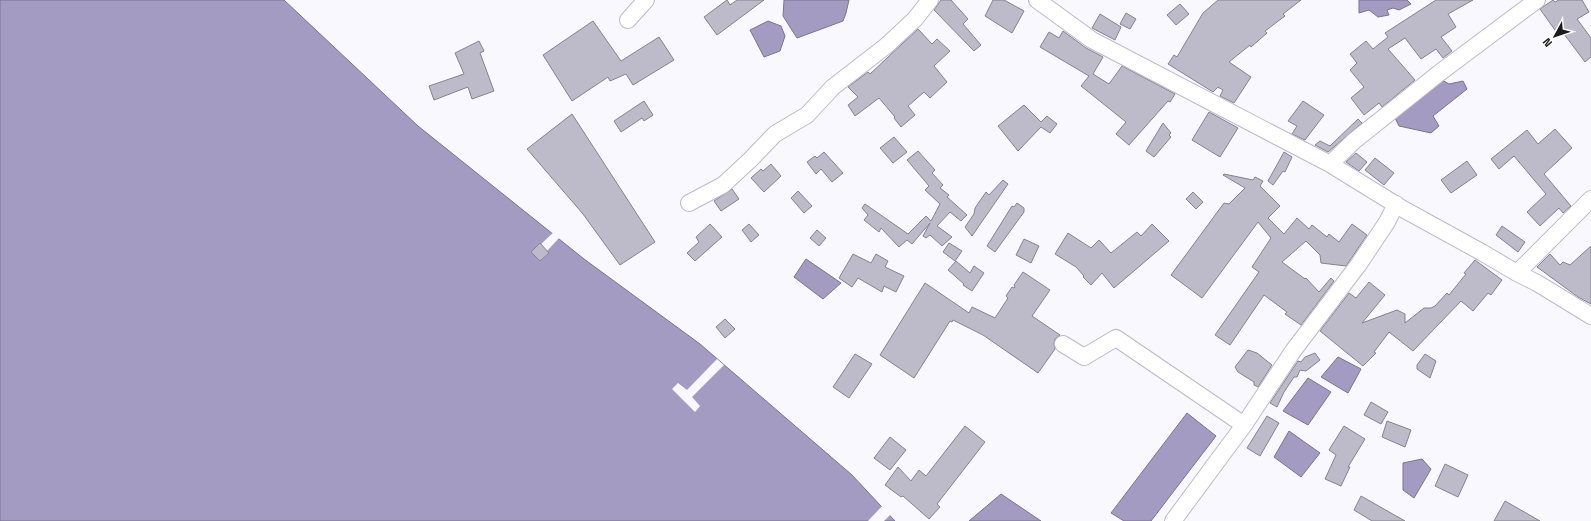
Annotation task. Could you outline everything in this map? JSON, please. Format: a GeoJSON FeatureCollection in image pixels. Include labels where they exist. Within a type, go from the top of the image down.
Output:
{"type":"FeatureCollection","features":[{"type":"Feature","properties":{"kind":"street"},"geometry":{"type":"LineString","coordinates":[[628,20],[646,0]]}},
{"type":"Feature","properties":{"kind":"street"},"geometry":{"type":"LineString","coordinates":[[689,203],[723,186],[775,134],[807,115],[833,88],[886,46],[914,19],[930,0]]}},
{"type":"Feature","properties":{"kind":"street"},"geometry":{"type":"LineString","coordinates":[[1037,0],[1092,40],[1330,164],[1396,204],[1537,283],[1591,316]]}},
{"type":"Feature","properties":{"kind":"street"},"geometry":{"type":"LineString","coordinates":[[1330,164],[1354,142],[1438,74],[1537,0]]}},
{"type":"Feature","properties":{"kind":"street"},"geometry":{"type":"LineString","coordinates":[[1517,273],[1591,200]]}},
{"type":"Feature","properties":{"kind":"street"},"geometry":{"type":"LineString","coordinates":[[1173,521],[1244,424],[1293,351],[1359,264],[1387,222],[1396,204]]}},
{"type":"Feature","properties":{"kind":"street"},"geometry":{"type":"LineString","coordinates":[[1064,344],[1084,357],[1116,338],[1244,424]]}},
{"type":"Feature","properties":{"kind":"shaded area"},"geometry":{"type":"Polygon","coordinates":[[[0,0],[284,0],[418,126],[584,259],[700,344],[852,475],[895,521],[0,521],[0,0]]]}},
{"type":"Feature","properties":{"kind":"shaded area"},"geometry":{"type":"Polygon","coordinates":[[[784,0],[849,0],[843,21],[797,38],[783,16],[784,0]]]}},
{"type":"Feature","properties":{"kind":"shaded area"},"geometry":{"type":"Polygon","coordinates":[[[1359,0],[1407,0],[1411,4],[1399,10],[1393,8],[1387,10],[1389,15],[1378,17],[1369,10],[1359,13],[1359,0]]]}},
{"type":"Feature","properties":{"kind":"shaded area"},"geometry":{"type":"Polygon","coordinates":[[[768,21],[781,26],[785,36],[780,51],[764,57],[750,30],[768,21]]]}},
{"type":"Feature","properties":{"kind":"shaded area"},"geometry":{"type":"Polygon","coordinates":[[[1442,80],[1449,84],[1463,81],[1467,89],[1433,116],[1439,126],[1431,133],[1399,126],[1395,118],[1442,80]]]}},
{"type":"Feature","properties":{"kind":"shaded area"},"geometry":{"type":"Polygon","coordinates":[[[806,259],[841,283],[823,299],[794,277],[806,259]]]}},
{"type":"Feature","properties":{"kind":"shaded area"},"geometry":{"type":"Polygon","coordinates":[[[1338,357],[1361,369],[1348,393],[1321,377],[1338,357]]]}},
{"type":"Feature","properties":{"kind":"shaded area"},"geometry":{"type":"Polygon","coordinates":[[[1308,378],[1331,392],[1308,425],[1283,411],[1308,378]]]}},
{"type":"Feature","properties":{"kind":"shaded area"},"geometry":{"type":"Polygon","coordinates":[[[1187,413],[1216,436],[1151,521],[1124,521],[1111,513],[1187,413]]]}},
{"type":"Feature","properties":{"kind":"shaded area"},"geometry":{"type":"Polygon","coordinates":[[[1289,431],[1320,453],[1301,477],[1274,457],[1289,431]]]}},
{"type":"Feature","properties":{"kind":"shaded area"},"geometry":{"type":"Polygon","coordinates":[[[1422,459],[1431,469],[1414,498],[1403,490],[1403,463],[1422,459]]]}},
{"type":"Feature","properties":{"kind":"shaded area"},"geometry":{"type":"Polygon","coordinates":[[[1001,494],[1041,521],[969,521],[1001,494]]]}},
{"type":"Feature","properties":{"kind":"pier"},"geometry":{"type":"Polygon","coordinates":[[[554,232],[560,237],[547,251],[549,253],[540,261],[531,252],[554,232]]]}},
{"type":"Feature","properties":{"kind":"pier"},"geometry":{"type":"Polygon","coordinates":[[[717,359],[724,365],[692,397],[700,406],[695,412],[672,389],[678,383],[687,390],[717,359]]]}},
{"type":"Feature","properties":{"kind":"pier"},"geometry":{"type":"Polygon","coordinates":[[[883,505],[891,514],[884,521],[868,521],[883,505]]]}},
{"type":"Feature","properties":{"kind":"building"},"geometry":{"type":"Polygon","coordinates":[[[727,0],[730,5],[737,0],[764,0],[717,35],[704,17],[727,0]]]}},
{"type":"Feature","properties":{"kind":"building"},"geometry":{"type":"Polygon","coordinates":[[[941,0],[951,0],[968,19],[963,24],[981,45],[974,51],[934,10],[941,0]]]}},
{"type":"Feature","properties":{"kind":"building"},"geometry":{"type":"Polygon","coordinates":[[[993,0],[1004,0],[1024,11],[1012,33],[985,16],[993,0]]]}},
{"type":"Feature","properties":{"kind":"building"},"geometry":{"type":"Polygon","coordinates":[[[1218,0],[1301,0],[1283,14],[1285,16],[1265,31],[1267,33],[1251,47],[1250,45],[1229,62],[1251,77],[1234,103],[1220,96],[1223,90],[1218,87],[1213,92],[1168,64],[1174,55],[1177,57],[1203,13],[1218,0]]]}},
{"type":"Feature","properties":{"kind":"building"},"geometry":{"type":"Polygon","coordinates":[[[1436,0],[1473,0],[1448,14],[1456,27],[1441,37],[1452,51],[1443,58],[1436,49],[1421,59],[1405,38],[1388,49],[1415,80],[1382,107],[1379,103],[1364,115],[1351,98],[1364,87],[1350,70],[1357,63],[1350,54],[1366,41],[1373,49],[1388,37],[1385,33],[1436,0]]]}},
{"type":"Feature","properties":{"kind":"building"},"geometry":{"type":"Polygon","coordinates":[[[1553,0],[1555,2],[1559,0],[1582,0],[1589,12],[1577,19],[1591,38],[1591,57],[1585,62],[1561,30],[1557,33],[1540,9],[1553,0]]]}},
{"type":"Feature","properties":{"kind":"building"},"geometry":{"type":"Polygon","coordinates":[[[1180,4],[1189,14],[1176,25],[1167,15],[1180,4]]]}},
{"type":"Feature","properties":{"kind":"building"},"geometry":{"type":"Polygon","coordinates":[[[1126,13],[1136,19],[1130,29],[1120,24],[1126,13]]]}},
{"type":"Feature","properties":{"kind":"building"},"geometry":{"type":"Polygon","coordinates":[[[1100,14],[1121,27],[1115,40],[1092,28],[1100,14]]]}},
{"type":"Feature","properties":{"kind":"building"},"geometry":{"type":"Polygon","coordinates":[[[593,21],[621,61],[659,37],[674,60],[633,85],[626,74],[610,81],[608,77],[572,101],[543,55],[593,21]]]}},
{"type":"Feature","properties":{"kind":"building"},"geometry":{"type":"Polygon","coordinates":[[[918,29],[932,44],[937,39],[950,51],[934,66],[947,82],[930,98],[924,92],[908,106],[915,115],[901,127],[894,118],[895,117],[879,98],[855,116],[848,105],[858,97],[848,87],[868,72],[870,74],[918,29]]]}},
{"type":"Feature","properties":{"kind":"building"},"geometry":{"type":"Polygon","coordinates":[[[1063,31],[1086,48],[1103,57],[1093,74],[1109,84],[1122,66],[1175,94],[1170,102],[1168,101],[1129,145],[1116,134],[1126,122],[1081,86],[1089,76],[1040,47],[1049,32],[1059,38],[1063,31]]]}},
{"type":"Feature","properties":{"kind":"building"},"geometry":{"type":"Polygon","coordinates":[[[479,41],[484,51],[480,53],[494,91],[472,99],[468,87],[434,100],[429,86],[464,74],[455,53],[479,41]]]}},
{"type":"Feature","properties":{"kind":"building"},"geometry":{"type":"Polygon","coordinates":[[[644,101],[653,115],[644,121],[642,118],[621,132],[614,121],[644,101]]]}},
{"type":"Feature","properties":{"kind":"building"},"geometry":{"type":"Polygon","coordinates":[[[1303,101],[1324,115],[1305,140],[1292,134],[1297,126],[1288,121],[1303,101]]]}},
{"type":"Feature","properties":{"kind":"building"},"geometry":{"type":"Polygon","coordinates":[[[1024,105],[1041,122],[1047,116],[1057,124],[1050,133],[1041,127],[1018,151],[998,126],[1024,105]]]}},
{"type":"Feature","properties":{"kind":"building"},"geometry":{"type":"Polygon","coordinates":[[[1209,112],[1238,128],[1220,157],[1192,140],[1209,112]]]}},
{"type":"Feature","properties":{"kind":"building"},"geometry":{"type":"Polygon","coordinates":[[[572,114],[655,242],[620,265],[583,214],[527,149],[572,114]]]}},
{"type":"Feature","properties":{"kind":"building"},"geometry":{"type":"Polygon","coordinates":[[[1358,119],[1362,123],[1328,152],[1315,145],[1320,141],[1330,146],[1358,119]]]}},
{"type":"Feature","properties":{"kind":"building"},"geometry":{"type":"Polygon","coordinates":[[[1163,123],[1171,133],[1169,135],[1171,137],[1154,157],[1146,151],[1163,123]]]}},
{"type":"Feature","properties":{"kind":"building"},"geometry":{"type":"Polygon","coordinates":[[[1555,129],[1572,148],[1544,174],[1571,206],[1563,213],[1559,208],[1540,226],[1527,212],[1546,194],[1514,156],[1499,169],[1491,159],[1527,130],[1538,144],[1555,129]]]}},
{"type":"Feature","properties":{"kind":"building"},"geometry":{"type":"Polygon","coordinates":[[[894,137],[907,152],[893,163],[880,148],[894,137]]]}},
{"type":"Feature","properties":{"kind":"building"},"geometry":{"type":"Polygon","coordinates":[[[918,151],[935,170],[932,173],[943,185],[940,188],[949,195],[947,197],[967,215],[961,221],[950,212],[937,226],[952,237],[942,246],[930,235],[926,238],[923,236],[930,223],[912,244],[907,240],[899,247],[881,228],[879,232],[864,220],[868,215],[862,208],[865,204],[908,234],[926,216],[931,221],[940,204],[925,190],[929,186],[907,160],[918,151]]]}},
{"type":"Feature","properties":{"kind":"building"},"geometry":{"type":"Polygon","coordinates":[[[824,152],[843,173],[832,182],[821,169],[816,174],[807,162],[815,156],[817,158],[824,152]]]}},
{"type":"Feature","properties":{"kind":"building"},"geometry":{"type":"Polygon","coordinates":[[[1284,152],[1292,157],[1285,172],[1283,171],[1273,185],[1268,181],[1284,152]]]}},
{"type":"Feature","properties":{"kind":"building"},"geometry":{"type":"Polygon","coordinates":[[[1356,153],[1367,162],[1359,171],[1346,162],[1356,153]]]}},
{"type":"Feature","properties":{"kind":"building"},"geometry":{"type":"Polygon","coordinates":[[[1375,158],[1394,173],[1384,185],[1365,170],[1375,158]]]}},
{"type":"Feature","properties":{"kind":"building"},"geometry":{"type":"Polygon","coordinates":[[[1467,161],[1477,175],[1451,193],[1441,180],[1467,161]]]}},
{"type":"Feature","properties":{"kind":"building"},"geometry":{"type":"Polygon","coordinates":[[[771,164],[781,176],[764,192],[751,178],[761,169],[763,171],[771,164]]]}},
{"type":"Feature","properties":{"kind":"building"},"geometry":{"type":"Polygon","coordinates":[[[1223,175],[1253,180],[1255,177],[1263,181],[1260,186],[1280,206],[1268,218],[1284,234],[1297,218],[1309,229],[1312,225],[1327,237],[1329,234],[1339,242],[1352,224],[1367,235],[1346,266],[1321,263],[1320,255],[1306,241],[1282,262],[1305,279],[1306,278],[1319,292],[1331,278],[1334,281],[1301,325],[1285,314],[1287,312],[1264,295],[1230,345],[1215,335],[1259,272],[1252,267],[1271,238],[1258,222],[1202,298],[1171,275],[1224,203],[1229,204],[1245,188],[1223,175]]]}},
{"type":"Feature","properties":{"kind":"building"},"geometry":{"type":"Polygon","coordinates":[[[1003,180],[1008,184],[972,236],[965,227],[974,214],[975,208],[986,192],[989,195],[1003,180]]]}},
{"type":"Feature","properties":{"kind":"building"},"geometry":{"type":"Polygon","coordinates":[[[732,189],[739,199],[721,211],[714,201],[732,189]]]}},
{"type":"Feature","properties":{"kind":"building"},"geometry":{"type":"Polygon","coordinates":[[[798,191],[812,206],[804,213],[791,198],[798,191]]]}},
{"type":"Feature","properties":{"kind":"building"},"geometry":{"type":"Polygon","coordinates":[[[1193,192],[1203,202],[1196,209],[1186,199],[1193,192]]]}},
{"type":"Feature","properties":{"kind":"building"},"geometry":{"type":"Polygon","coordinates":[[[1017,203],[1024,208],[1024,212],[995,252],[987,246],[1012,206],[1014,207],[1017,203]]]}},
{"type":"Feature","properties":{"kind":"building"},"geometry":{"type":"Polygon","coordinates":[[[710,224],[722,237],[695,261],[687,253],[699,242],[696,237],[710,224]]]}},
{"type":"Feature","properties":{"kind":"building"},"geometry":{"type":"Polygon","coordinates":[[[749,224],[759,235],[751,242],[742,230],[749,224]]]}},
{"type":"Feature","properties":{"kind":"building"},"geometry":{"type":"Polygon","coordinates":[[[1152,224],[1169,241],[1114,288],[1102,273],[1091,285],[1076,267],[1055,254],[1068,233],[1091,248],[1099,240],[1111,253],[1137,232],[1141,236],[1152,224]]]}},
{"type":"Feature","properties":{"kind":"building"},"geometry":{"type":"Polygon","coordinates":[[[1502,226],[1525,242],[1518,252],[1496,235],[1502,226]]]}},
{"type":"Feature","properties":{"kind":"building"},"geometry":{"type":"Polygon","coordinates":[[[817,230],[826,238],[819,246],[810,238],[817,230]]]}},
{"type":"Feature","properties":{"kind":"building"},"geometry":{"type":"Polygon","coordinates":[[[1024,239],[1039,246],[1031,263],[1016,255],[1024,239]]]}},
{"type":"Feature","properties":{"kind":"building"},"geometry":{"type":"Polygon","coordinates":[[[540,243],[549,253],[540,261],[531,252],[540,243]]]}},
{"type":"Feature","properties":{"kind":"building"},"geometry":{"type":"Polygon","coordinates":[[[949,243],[962,251],[955,261],[943,252],[949,243]]]}},
{"type":"Feature","properties":{"kind":"building"},"geometry":{"type":"Polygon","coordinates":[[[1591,246],[1591,304],[1578,297],[1537,267],[1550,254],[1560,265],[1563,262],[1570,265],[1591,246]]]}},
{"type":"Feature","properties":{"kind":"building"},"geometry":{"type":"Polygon","coordinates":[[[853,254],[871,263],[876,254],[888,261],[885,267],[904,276],[896,292],[884,286],[882,292],[858,278],[852,287],[839,278],[853,254]]]}},
{"type":"Feature","properties":{"kind":"building"},"geometry":{"type":"Polygon","coordinates":[[[1475,260],[1502,280],[1491,295],[1488,293],[1473,311],[1461,301],[1413,351],[1389,332],[1374,352],[1376,353],[1363,366],[1320,331],[1349,293],[1356,298],[1369,282],[1385,295],[1362,323],[1397,310],[1405,314],[1405,323],[1424,308],[1431,308],[1435,306],[1447,293],[1449,295],[1475,260]]]}},
{"type":"Feature","properties":{"kind":"building"},"geometry":{"type":"Polygon","coordinates":[[[956,261],[970,273],[974,266],[984,273],[972,291],[963,285],[964,284],[948,270],[956,261]]]}},
{"type":"Feature","properties":{"kind":"building"},"geometry":{"type":"Polygon","coordinates":[[[1023,272],[1050,290],[1032,316],[1060,335],[1055,339],[1055,349],[1038,373],[983,335],[953,320],[952,322],[950,321],[914,378],[880,355],[925,283],[969,313],[972,307],[995,318],[1008,298],[1006,296],[1012,287],[1015,287],[1014,285],[1023,272]]]}},
{"type":"Feature","properties":{"kind":"building"},"geometry":{"type":"Polygon","coordinates":[[[725,319],[735,329],[725,338],[716,327],[725,319]]]}},
{"type":"Feature","properties":{"kind":"building"},"geometry":{"type":"Polygon","coordinates":[[[1248,350],[1257,353],[1272,365],[1258,387],[1254,385],[1254,382],[1238,372],[1235,367],[1248,350]]]}},
{"type":"Feature","properties":{"kind":"building"},"geometry":{"type":"Polygon","coordinates":[[[1315,353],[1320,360],[1306,371],[1300,370],[1297,377],[1294,377],[1284,392],[1277,407],[1270,403],[1298,361],[1301,362],[1305,357],[1315,353]]]}},
{"type":"Feature","properties":{"kind":"building"},"geometry":{"type":"Polygon","coordinates":[[[855,354],[872,364],[849,398],[833,387],[855,354]]]}},
{"type":"Feature","properties":{"kind":"building"},"geometry":{"type":"Polygon","coordinates":[[[1425,354],[1436,361],[1430,378],[1417,369],[1417,365],[1425,354]]]}},
{"type":"Feature","properties":{"kind":"building"},"geometry":{"type":"Polygon","coordinates":[[[1371,402],[1388,412],[1381,424],[1364,415],[1371,402]]]}},
{"type":"Feature","properties":{"kind":"building"},"geometry":{"type":"Polygon","coordinates":[[[1267,416],[1279,423],[1260,456],[1247,448],[1267,416]]]}},
{"type":"Feature","properties":{"kind":"building"},"geometry":{"type":"Polygon","coordinates":[[[1387,421],[1411,430],[1405,447],[1382,437],[1387,421]]]}},
{"type":"Feature","properties":{"kind":"building"},"geometry":{"type":"Polygon","coordinates":[[[965,426],[985,442],[937,504],[940,507],[929,519],[903,496],[901,497],[885,485],[898,467],[911,481],[919,470],[926,476],[965,426]]]}},
{"type":"Feature","properties":{"kind":"building"},"geometry":{"type":"Polygon","coordinates":[[[1344,426],[1365,439],[1348,467],[1350,467],[1341,486],[1325,479],[1336,455],[1329,450],[1344,426]]]}},
{"type":"Feature","properties":{"kind":"building"},"geometry":{"type":"Polygon","coordinates":[[[890,437],[906,450],[890,470],[874,458],[890,437]]]}},
{"type":"Feature","properties":{"kind":"building"},"geometry":{"type":"Polygon","coordinates":[[[1445,464],[1468,475],[1458,497],[1435,486],[1445,464]]]}},
{"type":"Feature","properties":{"kind":"building"},"geometry":{"type":"Polygon","coordinates":[[[1361,496],[1405,521],[1372,521],[1354,510],[1361,496]]]}},
{"type":"Feature","properties":{"kind":"building"},"geometry":{"type":"Polygon","coordinates":[[[1505,501],[1540,521],[1494,521],[1505,501]]]}}]}
